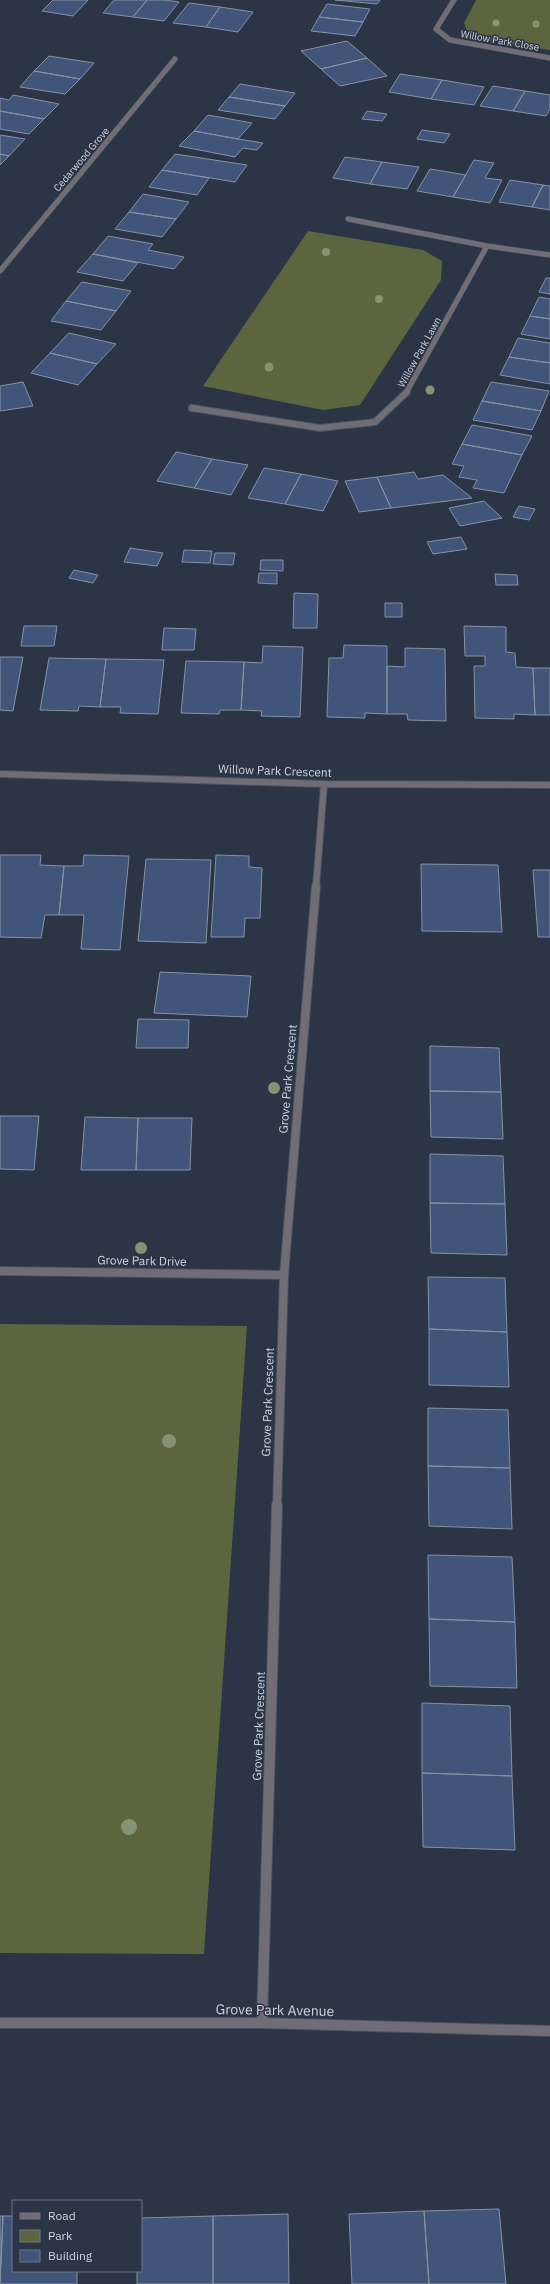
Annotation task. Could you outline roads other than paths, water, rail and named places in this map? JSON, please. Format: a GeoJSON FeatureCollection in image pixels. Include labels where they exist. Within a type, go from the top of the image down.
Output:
{"type":"FeatureCollection","features":[{"type":"Feature","properties":{"kind":"street","name":"Willow Park Close"},"geometry":{"type":"LineString","coordinates":[[454,0],[436,29],[450,40],[550,58]]}},
{"type":"Feature","properties":{"kind":"street","name":"Cedarwood Grove"},"geometry":{"type":"LineString","coordinates":[[0,271],[175,59]]}},
{"type":"Feature","properties":{"kind":"street"},"geometry":{"type":"LineString","coordinates":[[348,219],[487,246],[550,255]]}},
{"type":"Feature","properties":{"kind":"street","name":"Willow Park Lawn"},"geometry":{"type":"LineString","coordinates":[[192,408],[320,428],[375,422],[410,390],[487,246]]}},
{"type":"Feature","properties":{"kind":"street","name":"Willow Park Crescent"},"geometry":{"type":"LineString","coordinates":[[0,774],[324,784],[550,785]]}},
{"type":"Feature","properties":{"kind":"street","name":"Grove Park Crescent"},"geometry":{"type":"LineString","coordinates":[[262,2023],[284,1275],[324,784]]}},
{"type":"Feature","properties":{"kind":"street","name":"Grove Park Drive"},"geometry":{"type":"LineString","coordinates":[[0,1271],[284,1275]]}},
{"type":"Feature","properties":{"kind":"street","name":"Grove Park Avenue"},"geometry":{"type":"LineString","coordinates":[[0,2023],[262,2023],[550,2032]]}}]}
